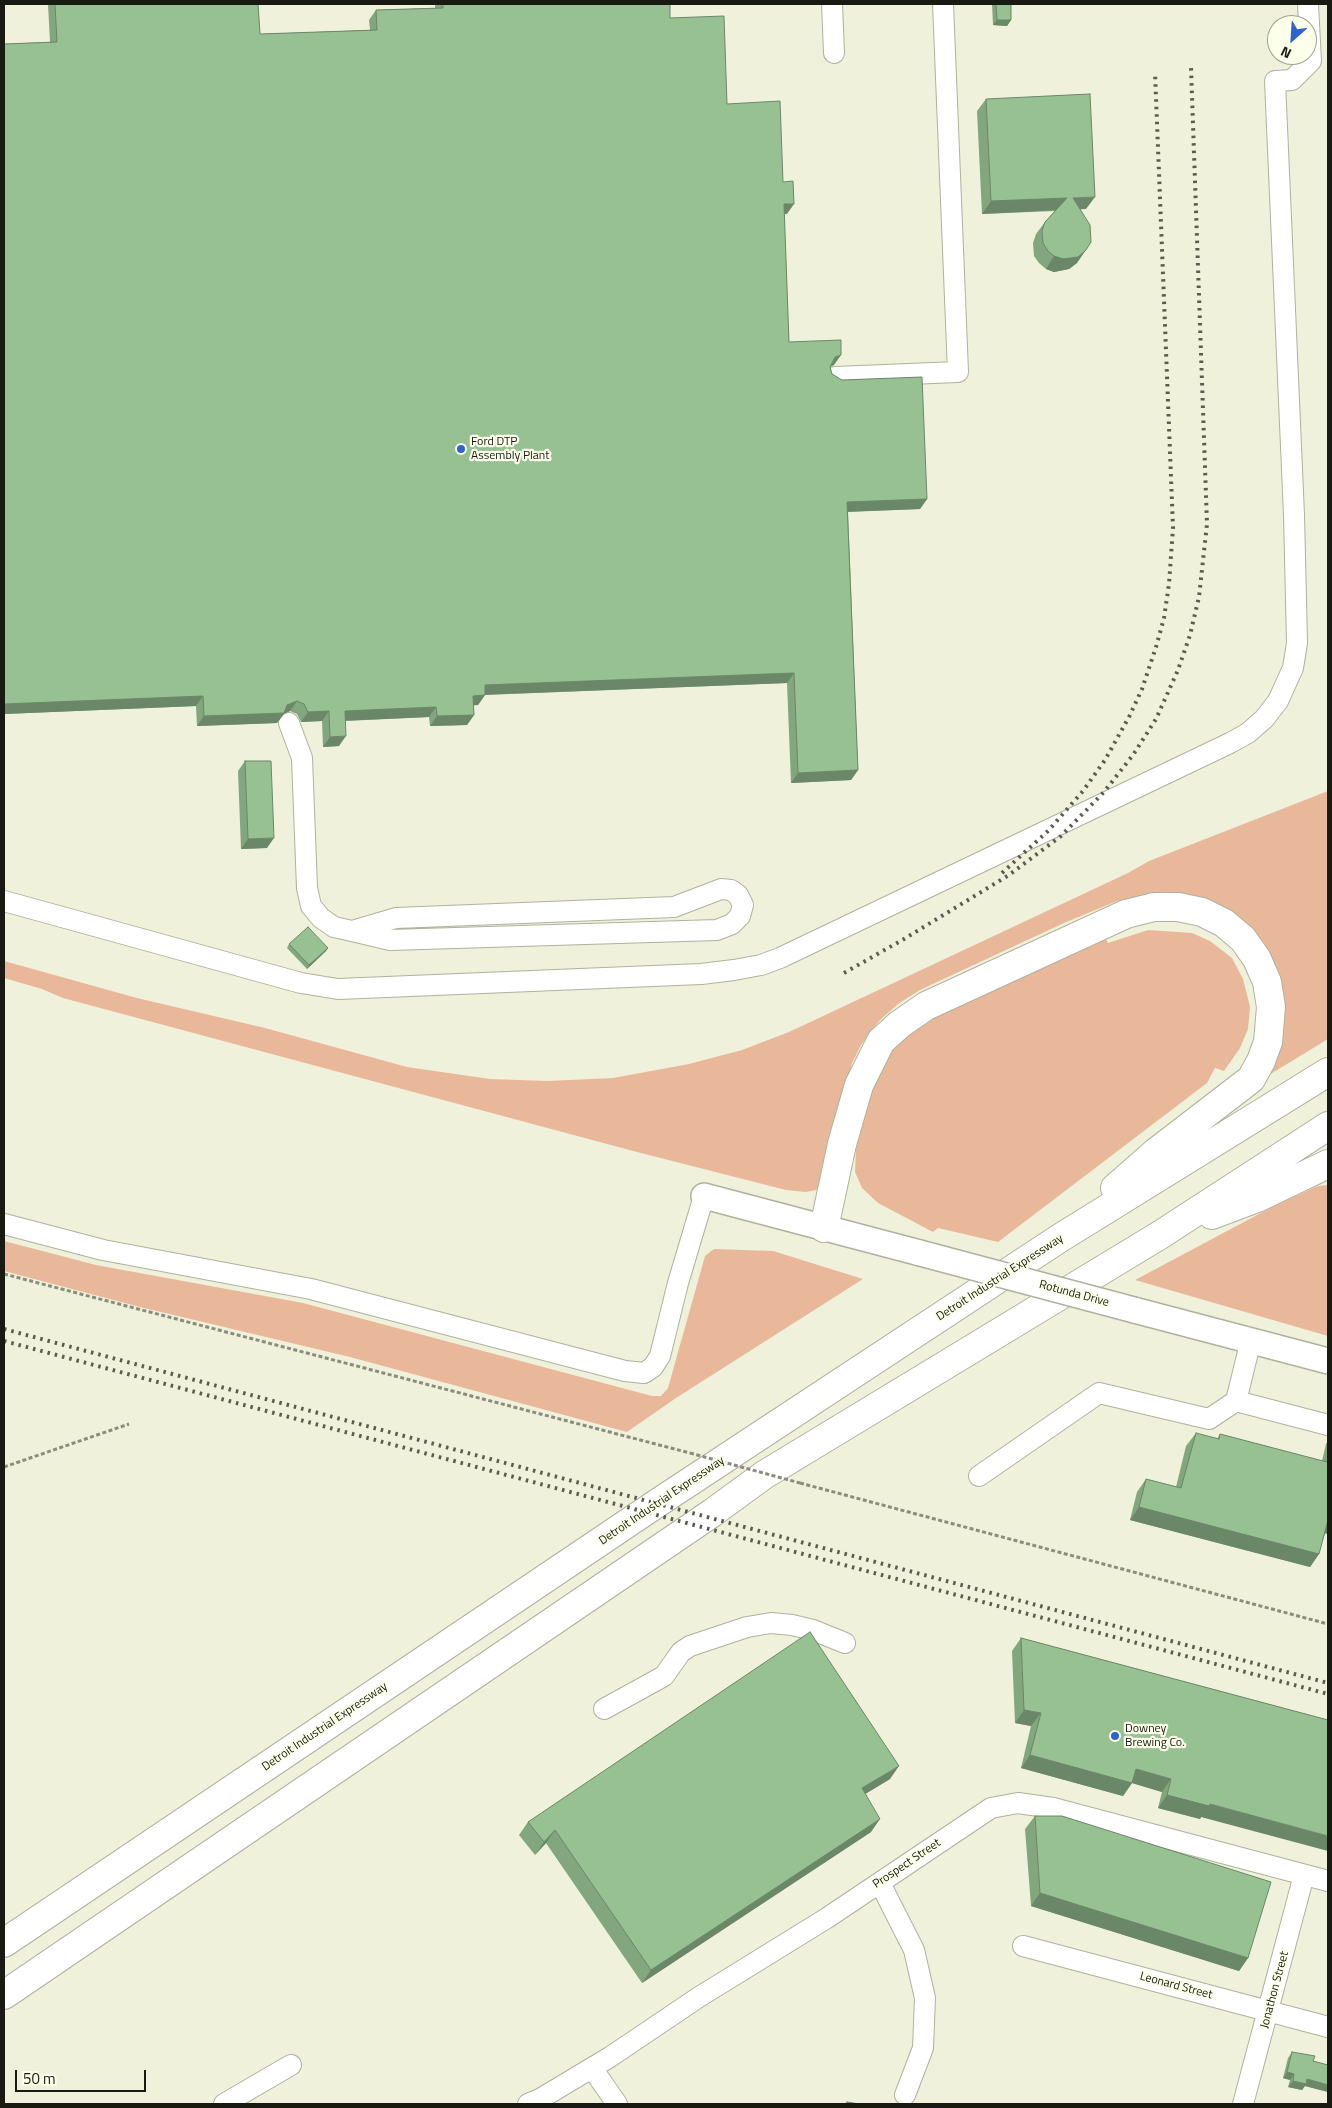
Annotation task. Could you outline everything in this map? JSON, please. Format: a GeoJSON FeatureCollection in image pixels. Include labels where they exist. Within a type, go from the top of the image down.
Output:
{"type":"FeatureCollection","features":[{"type":"Feature","properties":{"kind":"highway"},"geometry":{"type":"LineString","coordinates":[[824,1228],[842,1144],[859,1085],[881,1041],[900,1024],[926,1006],[1126,914],[1154,907],[1178,907],[1202,912],[1224,923],[1243,939],[1257,959],[1267,982],[1272,1007],[1271,1027],[1261,1061],[1251,1079],[1156,1152],[1060,1238]]}},
{"type":"Feature","properties":{"kind":"highway","name":"Detroit Industrial Expressway"},"geometry":{"type":"LineString","coordinates":[[4,1943],[659,1502],[1060,1238],[1328,1072]]}},
{"type":"Feature","properties":{"kind":"highway"},"geometry":{"type":"LineString","coordinates":[[4,1995],[688,1530],[764,1475],[1160,1235],[1328,1126]]}},
{"type":"Feature","properties":{"kind":"highway"},"geometry":{"type":"LineString","coordinates":[[1160,1235],[1256,1198],[1328,1164]]}},
{"type":"Feature","properties":{"kind":"main road","name":"Rotunda Drive"},"geometry":{"type":"LineString","coordinates":[[704,1196],[1328,1361]]}},
{"type":"Feature","properties":{"kind":"street"},"geometry":{"type":"LineString","coordinates":[[832,4],[834,54]]}},
{"type":"Feature","properties":{"kind":"street"},"geometry":{"type":"LineString","coordinates":[[835,377],[958,372],[943,4]]}},
{"type":"Feature","properties":{"kind":"street"},"geometry":{"type":"LineString","coordinates":[[4,901],[301,983],[338,989],[701,974],[734,970],[761,965],[780,958],[1230,743],[1248,732],[1264,719],[1278,701],[1293,668],[1297,643],[1294,515],[1275,81],[1292,80],[1311,60],[1308,4]]}},
{"type":"Feature","properties":{"kind":"street"},"geometry":{"type":"LineString","coordinates":[[289,722],[302,758],[308,888],[311,906],[321,918],[334,926],[352,931],[390,940],[717,930],[732,924],[740,916],[743,905],[738,895],[731,890],[721,889],[674,907],[396,918],[352,931]]}},
{"type":"Feature","properties":{"kind":"street"},"geometry":{"type":"LineString","coordinates":[[4,1224],[102,1250],[311,1289],[625,1371],[644,1373],[653,1367],[660,1356],[678,1283],[704,1196]]}},
{"type":"Feature","properties":{"kind":"street"},"geometry":{"type":"LineString","coordinates":[[979,1476],[1100,1393],[1209,1419],[1236,1401],[1251,1340]]}},
{"type":"Feature","properties":{"kind":"street"},"geometry":{"type":"LineString","coordinates":[[1236,1401],[1328,1425]]}},
{"type":"Feature","properties":{"kind":"street"},"geometry":{"type":"LineString","coordinates":[[604,1709],[664,1676],[681,1652],[690,1646],[747,1627],[771,1623],[792,1625],[813,1630],[845,1642]]}},
{"type":"Feature","properties":{"kind":"street","name":"Prospect Street"},"geometry":{"type":"LineString","coordinates":[[528,2104],[540,2099],[592,2068],[699,1997],[827,1918],[991,1808],[1018,1803],[1052,1808],[1328,1881]]}},
{"type":"Feature","properties":{"kind":"street","name":"Jonathon Street"},"geometry":{"type":"LineString","coordinates":[[1244,2104],[1304,1875]]}},
{"type":"Feature","properties":{"kind":"street"},"geometry":{"type":"LineString","coordinates":[[880,1883],[914,1950],[925,1998],[923,2048],[905,2095]]}},
{"type":"Feature","properties":{"kind":"street","name":"Leonard Street"},"geometry":{"type":"LineString","coordinates":[[1023,1946],[1328,2027]]}},
{"type":"Feature","properties":{"kind":"street"},"geometry":{"type":"LineString","coordinates":[[224,2104],[291,2065]]}},
{"type":"Feature","properties":{"kind":"street"},"geometry":{"type":"LineString","coordinates":[[592,2068],[616,2104]]}},
{"type":"Feature","properties":{"kind":"path"},"geometry":{"type":"LineString","coordinates":[[4,1274],[690,1453],[1328,1624]]}},
{"type":"Feature","properties":{"kind":"path"},"geometry":{"type":"LineString","coordinates":[[4,1467],[129,1424]]}},
{"type":"Feature","properties":{"kind":"shaded area"},"geometry":{"type":"Polygon","coordinates":[[[1328,791],[1328,1039],[1264,1078],[1280,1038],[1285,1007],[1280,976],[1273,959],[1250,927],[1231,912],[1147,895],[1117,901],[1064,923],[920,990],[898,1004],[879,1021],[861,1045],[852,1063],[820,1184],[816,1190],[806,1192],[786,1190],[637,1152],[63,998],[42,989],[4,978],[4,961],[137,998],[265,1028],[407,1067],[490,1079],[547,1081],[613,1078],[689,1064],[742,1050],[789,1032],[1128,873],[1149,861],[1328,791]]]}},
{"type":"Feature","properties":{"kind":"shaded area"},"geometry":{"type":"Polygon","coordinates":[[[1148,930],[1192,933],[1210,941],[1232,958],[1243,979],[1250,1007],[1248,1029],[1240,1048],[1224,1071],[1215,1068],[1207,1083],[998,1242],[938,1228],[933,1232],[878,1203],[862,1188],[855,1172],[856,1149],[870,1097],[882,1066],[908,1032],[926,1018],[1105,937],[1108,943],[1148,930]]]}},
{"type":"Feature","properties":{"kind":"shaded area"},"geometry":{"type":"Polygon","coordinates":[[[1328,1185],[1328,1336],[1135,1280],[1274,1206],[1318,1186],[1328,1185]]]}},
{"type":"Feature","properties":{"kind":"shaded area"},"geometry":{"type":"Polygon","coordinates":[[[4,1241],[96,1265],[303,1303],[652,1396],[661,1396],[668,1388],[705,1256],[714,1249],[773,1251],[863,1279],[676,1398],[627,1432],[350,1357],[140,1307],[4,1271],[4,1241]]]}},
{"type":"Feature","properties":{"kind":"building","name":"Ford DTP Assembly Plant"},"geometry":{"type":"Polygon","coordinates":[[[55,4],[258,4],[260,34],[377,30],[376,10],[443,8],[443,4],[670,4],[670,18],[724,16],[727,104],[780,101],[783,182],[793,181],[794,204],[784,204],[789,342],[841,340],[841,355],[835,357],[830,367],[832,374],[842,380],[922,377],[927,499],[847,502],[858,770],[798,773],[794,673],[485,685],[485,695],[473,696],[474,715],[437,716],[436,707],[345,711],[346,736],[330,737],[329,711],[308,712],[304,704],[297,701],[287,705],[284,713],[204,716],[203,696],[4,704],[4,44],[57,42],[55,4]]]}},
{"type":"Feature","properties":{"kind":"building"},"geometry":{"type":"Polygon","coordinates":[[[996,4],[1011,4],[1011,20],[997,20],[996,4]]]}},
{"type":"Feature","properties":{"kind":"building"},"geometry":{"type":"Polygon","coordinates":[[[1090,94],[1095,197],[1073,198],[1090,225],[1091,242],[1078,257],[1063,259],[1054,256],[1048,251],[1043,243],[1042,231],[1045,222],[1067,198],[991,201],[986,99],[1090,94]]]}},
{"type":"Feature","properties":{"kind":"building"},"geometry":{"type":"Polygon","coordinates":[[[245,761],[271,761],[274,838],[248,839],[245,761]]]}},
{"type":"Feature","properties":{"kind":"building"},"geometry":{"type":"Polygon","coordinates":[[[308,927],[328,948],[309,965],[289,944],[308,927]]]}},
{"type":"Feature","properties":{"kind":"building"},"geometry":{"type":"Polygon","coordinates":[[[1196,1433],[1219,1439],[1220,1434],[1327,1462],[1328,1458],[1328,1520],[1319,1554],[1139,1507],[1146,1479],[1181,1488],[1196,1433]]]}},
{"type":"Feature","properties":{"kind":"building"},"geometry":{"type":"Polygon","coordinates":[[[810,1632],[899,1766],[862,1788],[880,1819],[651,1970],[555,1830],[544,1842],[528,1822],[810,1632]]]}},
{"type":"Feature","properties":{"kind":"building"},"geometry":{"type":"Polygon","coordinates":[[[1021,1638],[1328,1720],[1328,1836],[1210,1804],[1209,1806],[1167,1795],[1171,1779],[1136,1769],[1132,1783],[1030,1755],[1041,1713],[1024,1710],[1021,1638]]]}},
{"type":"Feature","properties":{"kind":"building"},"geometry":{"type":"Polygon","coordinates":[[[1035,1816],[1062,1816],[1271,1882],[1248,1958],[1040,1893],[1035,1816]]]}},
{"type":"Feature","properties":{"kind":"building"},"geometry":{"type":"Polygon","coordinates":[[[1292,2052],[1315,2056],[1313,2061],[1328,2065],[1328,2085],[1307,2079],[1306,2084],[1293,2081],[1294,2074],[1287,2072],[1292,2052]]]}},
{"type":"Feature","properties":{"kind":"railway"},"geometry":{"type":"LineString","coordinates":[[844,973],[1009,875],[1061,836],[1104,792],[1133,755],[1156,719],[1178,670],[1190,635],[1199,597],[1207,524],[1191,67]]}},
{"type":"Feature","properties":{"kind":"railway"},"geometry":{"type":"LineString","coordinates":[[1002,873],[1048,831],[1083,791],[1105,760],[1142,689],[1164,618],[1169,584],[1173,528],[1155,72]]}},
{"type":"Feature","properties":{"kind":"railway"},"geometry":{"type":"LineString","coordinates":[[4,1329],[1328,1683]]}},
{"type":"Feature","properties":{"kind":"railway"},"geometry":{"type":"LineString","coordinates":[[4,1341],[1328,1694]]}},
{"type":"Feature","properties":{"kind":"place","name":"Ford DTP Assembly Plant"},"geometry":{"type":"Point","coordinates":[461,449]}},
{"type":"Feature","properties":{"kind":"place","name":"Downey Brewing Co."},"geometry":{"type":"Point","coordinates":[1115,1736]}}]}
